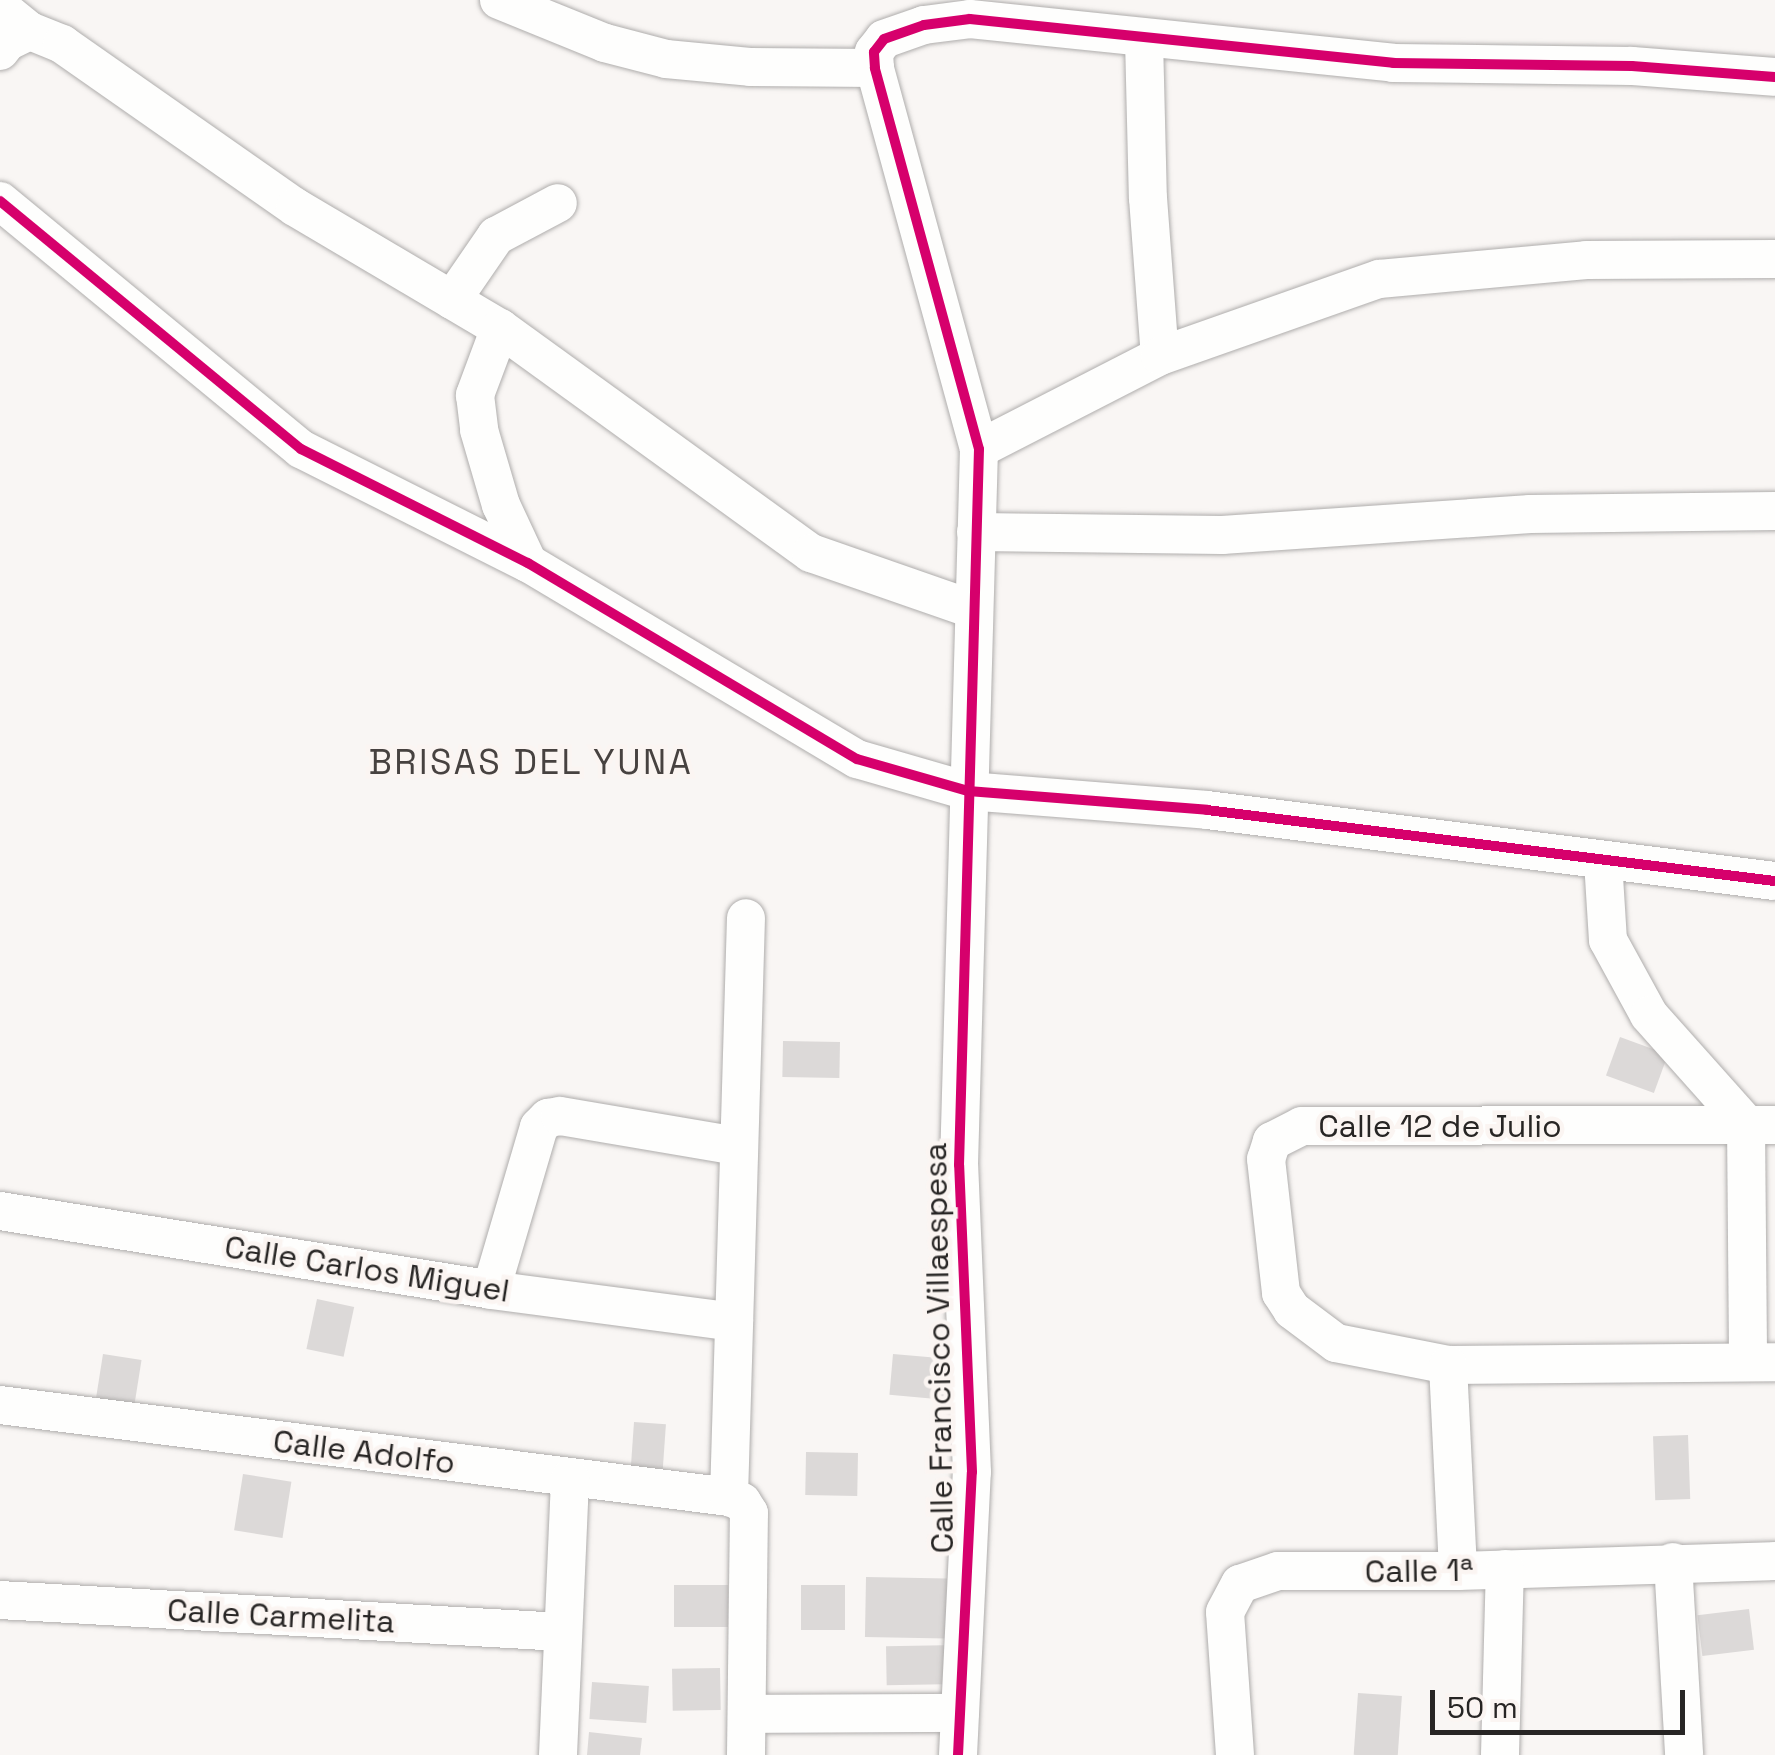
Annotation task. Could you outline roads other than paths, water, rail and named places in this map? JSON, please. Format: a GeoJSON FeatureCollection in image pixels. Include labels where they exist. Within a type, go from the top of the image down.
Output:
{"type":"FeatureCollection","features":[{"type":"Feature","properties":{"kind":"street"},"geometry":{"type":"LineString","coordinates":[[499,0],[605,44],[666,59],[750,67],[875,68],[874,52],[884,39],[924,25],[970,19],[1393,64],[1632,66],[1775,77]]}},
{"type":"Feature","properties":{"kind":"street"},"geometry":{"type":"LineString","coordinates":[[0,7],[15,41],[62,44],[295,206],[500,328],[811,553],[972,609]]}},
{"type":"Feature","properties":{"kind":"street"},"geometry":{"type":"LineString","coordinates":[[1144,39],[1148,198],[1160,356]]}},
{"type":"Feature","properties":{"kind":"street","name":"Calle Francisco Villaespesa"},"geometry":{"type":"LineString","coordinates":[[875,68],[979,448],[959,1164],[972,1472],[958,1755]]}},
{"type":"Feature","properties":{"kind":"street"},"geometry":{"type":"LineString","coordinates":[[0,201],[301,449],[528,563],[857,759],[968,791],[1225,812],[1775,881]]}},
{"type":"Feature","properties":{"kind":"street"},"geometry":{"type":"LineString","coordinates":[[452,300],[496,236],[558,202]]}},
{"type":"Feature","properties":{"kind":"street"},"geometry":{"type":"LineString","coordinates":[[979,448],[1160,356],[1379,279],[1586,260],[1775,259]]}},
{"type":"Feature","properties":{"kind":"street"},"geometry":{"type":"LineString","coordinates":[[500,328],[475,395],[479,430],[501,506],[528,563]]}},
{"type":"Feature","properties":{"kind":"street"},"geometry":{"type":"LineString","coordinates":[[976,532],[1222,535],[1530,514],[1775,511]]}},
{"type":"Feature","properties":{"kind":"street"},"geometry":{"type":"LineString","coordinates":[[1458,1571],[1448,1365],[1762,1362],[1760,1124],[1650,1015],[1608,940],[1603,861]]}},
{"type":"Feature","properties":{"kind":"street"},"geometry":{"type":"LineString","coordinates":[[746,918],[729,1496],[742,1502],[749,1513],[746,1755]]}},
{"type":"Feature","properties":{"kind":"street"},"geometry":{"type":"LineString","coordinates":[[491,1290],[539,1128],[548,1118],[560,1116],[737,1146]]}},
{"type":"Feature","properties":{"kind":"street","name":"Calle 12 de Julio"},"geometry":{"type":"LineString","coordinates":[[1448,1365],[1336,1343],[1292,1310],[1281,1294],[1266,1159],[1272,1141],[1302,1126],[1760,1124]]}},
{"type":"Feature","properties":{"kind":"street","name":"Calle Carlos Miguel"},"geometry":{"type":"LineString","coordinates":[[0,1211],[491,1290],[734,1322]]}},
{"type":"Feature","properties":{"kind":"street","name":"Calle Adolfo"},"geometry":{"type":"LineString","coordinates":[[0,1405],[729,1496]]}},
{"type":"Feature","properties":{"kind":"street"},"geometry":{"type":"LineString","coordinates":[[558,1755],[570,1478]]}},
{"type":"Feature","properties":{"kind":"street","name":"Calle 1ª"},"geometry":{"type":"LineString","coordinates":[[1242,1752],[1225,1612],[1240,1584],[1278,1571],[1458,1571],[1775,1561]]}},
{"type":"Feature","properties":{"kind":"street"},"geometry":{"type":"LineString","coordinates":[[1673,1562],[1684,1755]]}},
{"type":"Feature","properties":{"kind":"street"},"geometry":{"type":"LineString","coordinates":[[1500,1755],[1505,1569]]}},
{"type":"Feature","properties":{"kind":"street","name":"Calle Carmelita"},"geometry":{"type":"LineString","coordinates":[[0,1600],[561,1632]]}},
{"type":"Feature","properties":{"kind":"street"},"geometry":{"type":"LineString","coordinates":[[748,1714],[960,1712]]}},
{"type":"Feature","properties":{"kind":"district","name":"BRISAS DEL YUNA"},"geometry":{"type":"Point","coordinates":[531,762]}}]}
